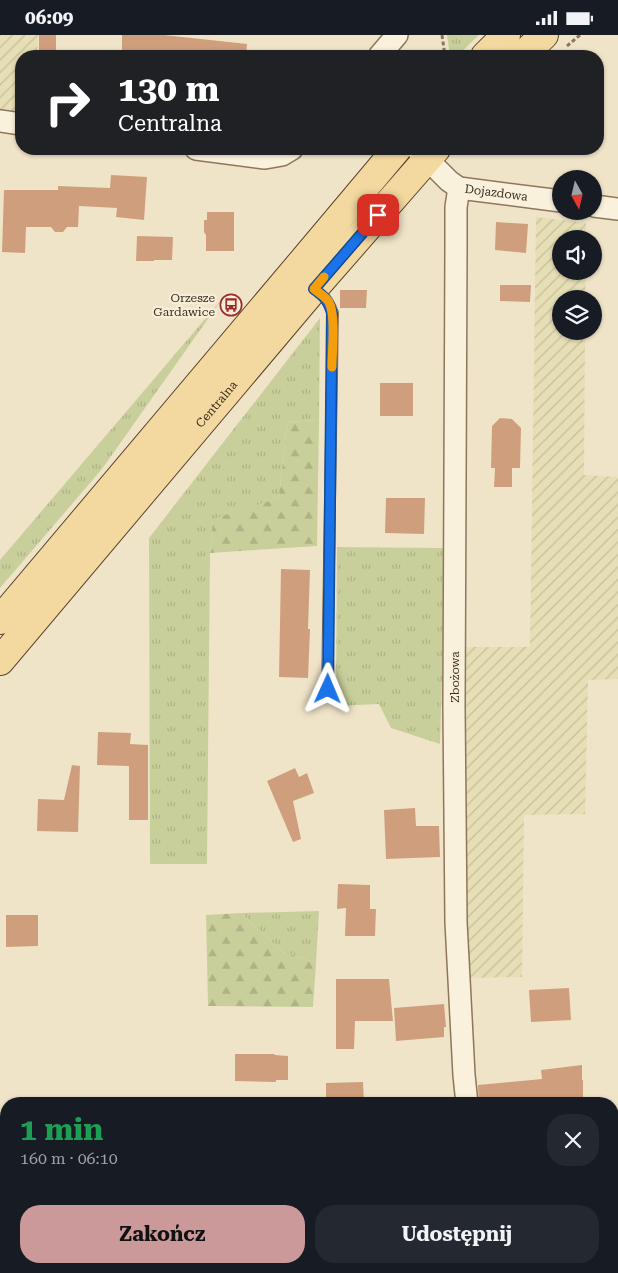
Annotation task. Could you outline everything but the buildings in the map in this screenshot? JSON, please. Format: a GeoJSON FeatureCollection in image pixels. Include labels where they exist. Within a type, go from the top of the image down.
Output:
{"type":"FeatureCollection","features":[{"type":"Feature","properties":{"kind":"main road"},"geometry":{"type":"LineString","coordinates":[[490,50],[506,35]]}},
{"type":"Feature","properties":{"kind":"main road"},"geometry":{"type":"LineString","coordinates":[[528,50],[544,35]]}},
{"type":"Feature","properties":{"kind":"main road"},"geometry":{"type":"LineString","coordinates":[[0,620],[391,155]]}},
{"type":"Feature","properties":{"kind":"main road","name":"Centralna"},"geometry":{"type":"LineString","coordinates":[[0,661],[425,155]]}},
{"type":"Feature","properties":{"kind":"street"},"geometry":{"type":"LineString","coordinates":[[384,50],[397,35]]}},
{"type":"Feature","properties":{"kind":"street"},"geometry":{"type":"LineString","coordinates":[[0,121],[15,123]]}},
{"type":"Feature","properties":{"kind":"street"},"geometry":{"type":"LineString","coordinates":[[242,155],[265,158],[282,155]]}},
{"type":"Feature","properties":{"kind":"street","name":"Dojazdowa"},"geometry":{"type":"LineString","coordinates":[[429,155],[450,181],[459,188],[552,200]]}},
{"type":"Feature","properties":{"kind":"street","name":"Zbożowa"},"geometry":{"type":"LineString","coordinates":[[459,188],[456,207],[454,707],[456,922],[466,1097]]}},
{"type":"Feature","properties":{"kind":"street"},"geometry":{"type":"LineString","coordinates":[[602,207],[618,209]]}},
{"type":"Feature","properties":{"kind":"lane"},"geometry":{"type":"LineString","coordinates":[[314,289],[329,302],[332,313],[328,689]]}},
{"type":"Feature","properties":{"kind":"path"},"geometry":{"type":"LineString","coordinates":[[442,35],[444,50]]}},
{"type":"Feature","properties":{"kind":"path"},"geometry":{"type":"LineString","coordinates":[[576,39],[580,35]]}},
{"type":"Feature","properties":{"kind":"shaded area"},"geometry":{"type":"Polygon","coordinates":[[[0,35],[38,35],[37,50],[15,50],[15,112],[0,111],[0,35]]]}},
{"type":"Feature","properties":{"kind":"shaded area"},"geometry":{"type":"Polygon","coordinates":[[[536,217],[586,223],[586,230],[552,230],[552,280],[586,280],[585,290],[552,290],[552,340],[585,340],[584,475],[618,477],[618,679],[588,680],[585,814],[524,815],[522,977],[467,978],[464,647],[530,647],[536,217]]]}},
{"type":"Feature","properties":{"kind":"green space"},"geometry":{"type":"Polygon","coordinates":[[[447,35],[479,35],[463,50],[449,50],[447,35]]]}},
{"type":"Feature","properties":{"kind":"green space"},"geometry":{"type":"Polygon","coordinates":[[[222,299],[102,469],[0,588],[0,560],[222,299]]]}},
{"type":"Feature","properties":{"kind":"green space"},"geometry":{"type":"Polygon","coordinates":[[[320,318],[319,420],[287,422],[279,498],[213,520],[210,553],[207,864],[150,864],[149,538],[320,318]]]}},
{"type":"Feature","properties":{"kind":"green space"},"geometry":{"type":"Polygon","coordinates":[[[319,420],[317,546],[210,553],[213,519],[279,498],[287,422],[319,420]]]}},
{"type":"Feature","properties":{"kind":"green space"},"geometry":{"type":"Polygon","coordinates":[[[337,547],[444,548],[440,744],[391,728],[379,704],[336,706],[337,547]]]}},
{"type":"Feature","properties":{"kind":"green space"},"geometry":{"type":"Polygon","coordinates":[[[319,911],[316,963],[283,952],[241,913],[319,911]]]}},
{"type":"Feature","properties":{"kind":"green space"},"geometry":{"type":"Polygon","coordinates":[[[241,913],[283,952],[316,963],[313,1007],[208,1006],[206,915],[241,913]]]}},
{"type":"Feature","properties":{"kind":"slow traffic"},"geometry":{"type":"LineString","coordinates":[[324,277],[314,289],[329,302],[332,313],[332,367]]}},
{"type":"Feature","properties":{"kind":"place","name":"Orzesze Gardawice"},"geometry":{"type":"Point","coordinates":[231,305]}},
{"type":"Feature","properties":{"kind":"route"},"geometry":{"type":"LineString","coordinates":[[328,689],[332,313],[329,302],[314,289],[378,215]]}}]}
